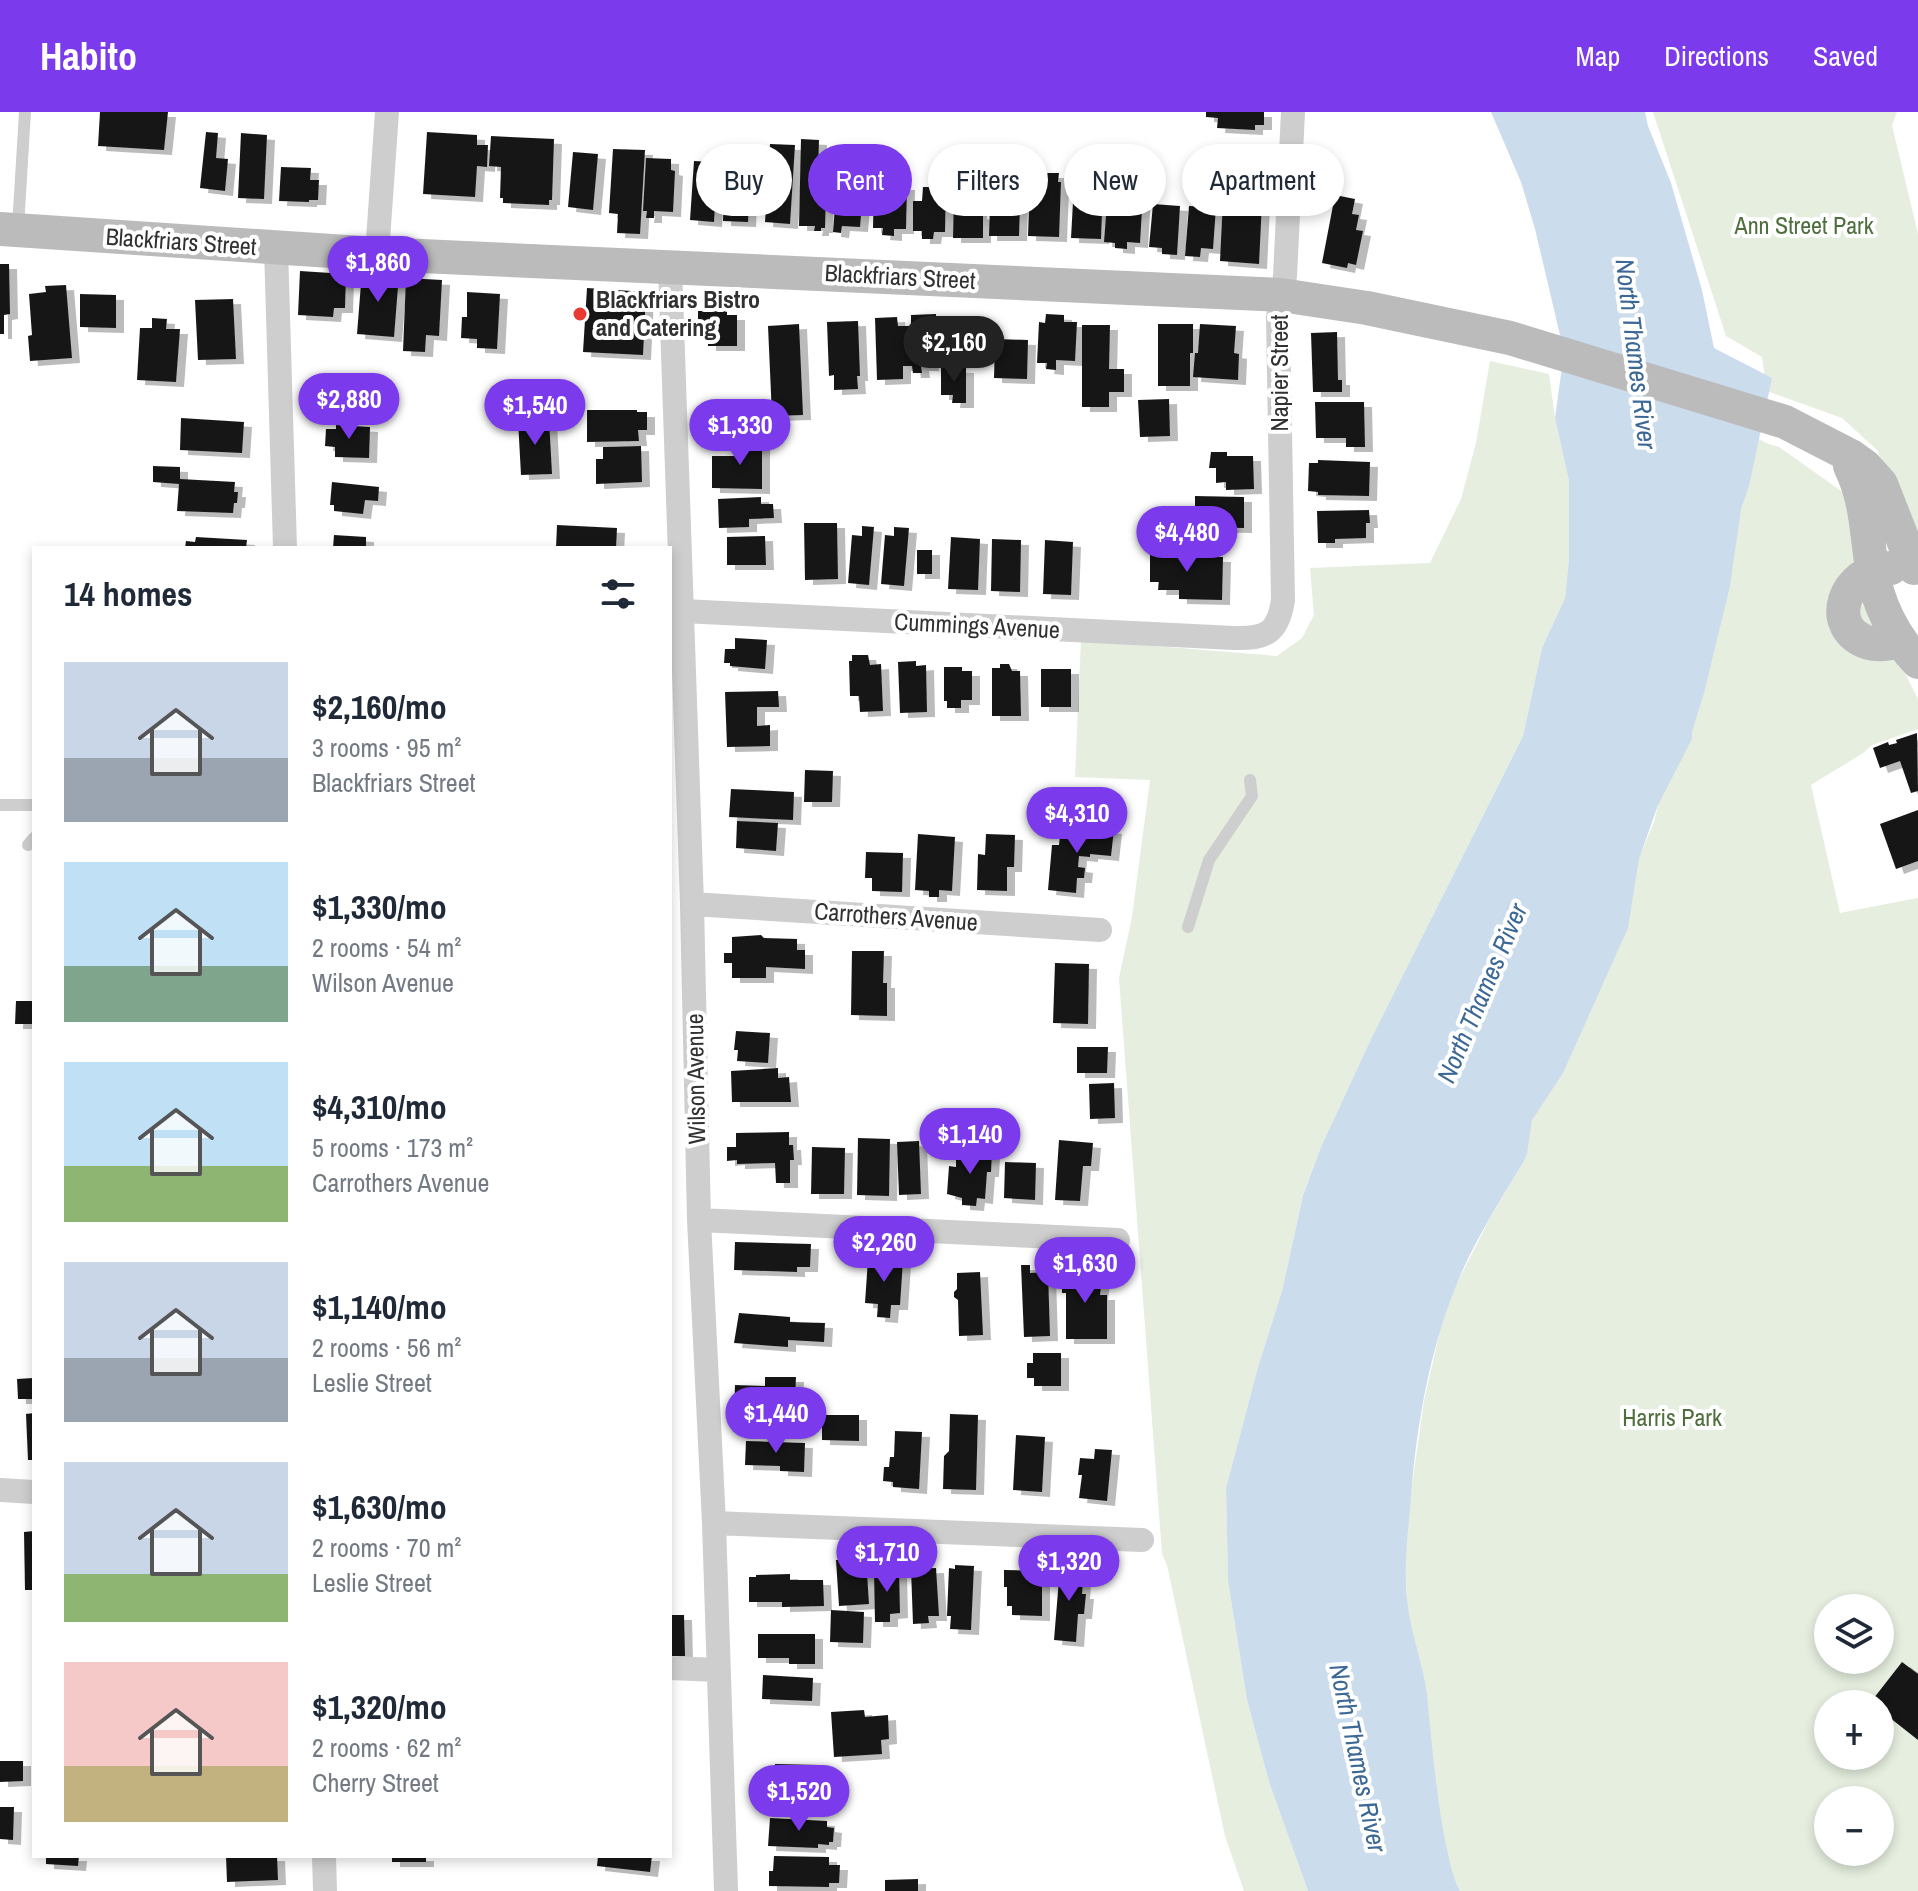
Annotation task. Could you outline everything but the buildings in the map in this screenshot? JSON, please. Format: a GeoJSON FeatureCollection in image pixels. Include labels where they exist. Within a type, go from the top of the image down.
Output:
{"type":"FeatureCollection","features":[{"type":"Feature","properties":{"kind":"street"},"geometry":{"type":"LineString","coordinates":[[377,254],[387,112]]}},
{"type":"Feature","properties":{"kind":"street","name":"Napier Street"},"geometry":{"type":"LineString","coordinates":[[1270,632],[1280,616],[1283,600],[1278,317],[1285,276],[1293,112]]}},
{"type":"Feature","properties":{"kind":"street","name":"Blackfriars Street"},"geometry":{"type":"LineString","coordinates":[[9,230],[377,254],[1281,295],[1367,308],[1510,338],[1785,422],[1865,466],[1881,484],[1916,574]]}},
{"type":"Feature","properties":{"kind":"street"},"geometry":{"type":"LineString","coordinates":[[276,248],[285,546]]}},
{"type":"Feature","properties":{"kind":"street","name":"Wilson Avenue"},"geometry":{"type":"LineString","coordinates":[[670,266],[692,904],[699,1220],[714,1523],[726,1891]]}},
{"type":"Feature","properties":{"kind":"street"},"geometry":{"type":"LineString","coordinates":[[1842,452],[1861,489],[1872,571]]}},
{"type":"Feature","properties":{"kind":"street"},"geometry":{"type":"LineString","coordinates":[[1909,652],[1869,643],[1855,635],[1844,614],[1845,597],[1859,577],[1872,571],[1885,568],[1916,574]]}},
{"type":"Feature","properties":{"kind":"street","name":"Cummings Avenue"},"geometry":{"type":"LineString","coordinates":[[683,611],[1234,638],[1254,638],[1270,632]]}},
{"type":"Feature","properties":{"kind":"street","name":"Carrothers Avenue"},"geometry":{"type":"LineString","coordinates":[[692,904],[1100,930]]}},
{"type":"Feature","properties":{"kind":"street"},"geometry":{"type":"LineString","coordinates":[[699,1220],[1118,1240]]}},
{"type":"Feature","properties":{"kind":"street"},"geometry":{"type":"LineString","coordinates":[[0,1490],[32,1492]]}},
{"type":"Feature","properties":{"kind":"street"},"geometry":{"type":"LineString","coordinates":[[714,1523],[1142,1540]]}},
{"type":"Feature","properties":{"kind":"street"},"geometry":{"type":"LineString","coordinates":[[672,1668],[718,1670]]}},
{"type":"Feature","properties":{"kind":"street"},"geometry":{"type":"LineString","coordinates":[[324,1858],[325,1891]]}},
{"type":"Feature","properties":{"kind":"lane"},"geometry":{"type":"LineString","coordinates":[[9,230],[25,112]]}},
{"type":"Feature","properties":{"kind":"lane"},"geometry":{"type":"LineString","coordinates":[[1188,927],[1209,860],[1252,796],[1250,780]]}},
{"type":"Feature","properties":{"kind":"lane"},"geometry":{"type":"LineString","coordinates":[[0,805],[32,805]]}},
{"type":"Feature","properties":{"kind":"green space","name":"Ann Street Park"},"geometry":{"type":"Polygon","coordinates":[[[1653,112],[1897,112],[1892,125],[1918,234],[1918,551],[1877,450],[1842,418],[1767,391],[1762,357],[1726,336],[1653,112]]]}},
{"type":"Feature","properties":{"kind":"green space"},"geometry":{"type":"Polygon","coordinates":[[[1490,361],[1549,374],[1569,481],[1569,559],[1565,598],[1542,648],[1523,736],[1372,1037],[1321,1147],[1303,1194],[1282,1291],[1226,1488],[1228,1581],[1247,1700],[1269,1782],[1308,1891],[1244,1891],[1225,1836],[1167,1565],[1162,1554],[1119,978],[1132,917],[1150,780],[1075,777],[1081,640],[1277,656],[1302,638],[1314,615],[1310,568],[1430,563],[1461,499],[1476,443],[1490,361]]]}},
{"type":"Feature","properties":{"kind":"green space","name":"Harris Park"},"geometry":{"type":"Polygon","coordinates":[[[1744,432],[1779,447],[1844,493],[1873,609],[1918,699],[1918,729],[1872,745],[1811,785],[1840,913],[1918,900],[1918,1891],[1452,1891],[1428,1832],[1405,1563],[1424,1401],[1440,1331],[1454,1289],[1527,1154],[1529,1120],[1654,822],[1726,526],[1744,432]]]}},
{"type":"Feature","properties":{"kind":"water","name":"North Thames River"},"geometry":{"type":"Polygon","coordinates":[[[1491,112],[1645,112],[1671,183],[1702,290],[1714,348],[1772,378],[1749,486],[1741,509],[1730,586],[1692,739],[1658,805],[1639,859],[1628,928],[1563,1073],[1532,1120],[1523,1163],[1461,1274],[1436,1344],[1424,1399],[1412,1482],[1406,1589],[1427,1695],[1443,1826],[1460,1891],[1308,1891],[1269,1782],[1247,1700],[1228,1581],[1226,1488],[1282,1291],[1303,1195],[1321,1147],[1372,1037],[1523,736],[1542,648],[1565,598],[1569,559],[1569,481],[1555,418],[1564,352],[1521,182],[1491,112]]]}},
{"type":"Feature","properties":{"kind":"place","name":"Blackfriars Bistro and Catering"},"geometry":{"type":"Point","coordinates":[580,314]}}]}
